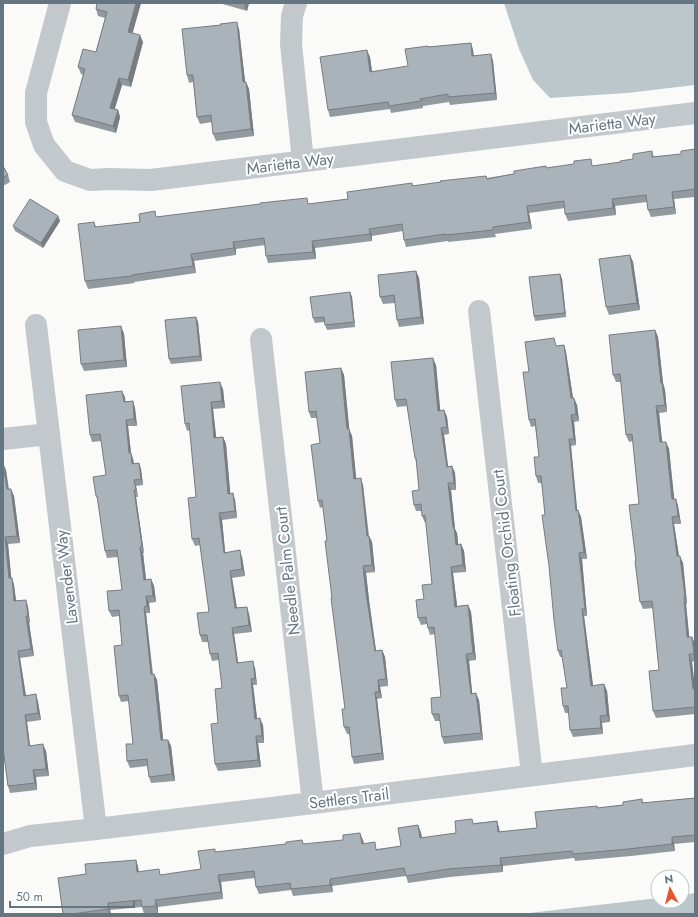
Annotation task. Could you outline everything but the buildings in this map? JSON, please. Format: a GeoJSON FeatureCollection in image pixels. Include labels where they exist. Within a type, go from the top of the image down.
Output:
{"type":"FeatureCollection","features":[{"type":"Feature","properties":{"kind":"street","name":"Marietta Way"},"geometry":{"type":"LineString","coordinates":[[60,3],[36,92],[36,122],[44,144],[65,171],[90,180],[151,180],[695,113]]}},
{"type":"Feature","properties":{"kind":"street"},"geometry":{"type":"LineString","coordinates":[[296,3],[292,16],[291,44],[303,161]]}},
{"type":"Feature","properties":{"kind":"street","name":"Floating Orchid Court"},"geometry":{"type":"LineString","coordinates":[[479,311],[532,775]]}},
{"type":"Feature","properties":{"kind":"street","name":"Lavender Way"},"geometry":{"type":"LineString","coordinates":[[36,325],[96,829]]}},
{"type":"Feature","properties":{"kind":"street","name":"Needle Palm Court"},"geometry":{"type":"LineString","coordinates":[[261,339],[313,803]]}},
{"type":"Feature","properties":{"kind":"street"},"geometry":{"type":"LineString","coordinates":[[3,439],[49,434]]}},
{"type":"Feature","properties":{"kind":"street","name":"Settlers Trail"},"geometry":{"type":"LineString","coordinates":[[3,844],[30,836],[313,803],[695,755]]}},
{"type":"Feature","properties":{"kind":"shaded area"},"geometry":{"type":"Polygon","coordinates":[[[504,3],[695,3],[695,85],[627,93],[550,98],[533,80],[519,49],[504,3]]]}},
{"type":"Feature","properties":{"kind":"shaded area"},"geometry":{"type":"Polygon","coordinates":[[[695,893],[695,914],[521,914],[650,899],[650,909],[690,909],[690,894],[695,893]]]}}]}
